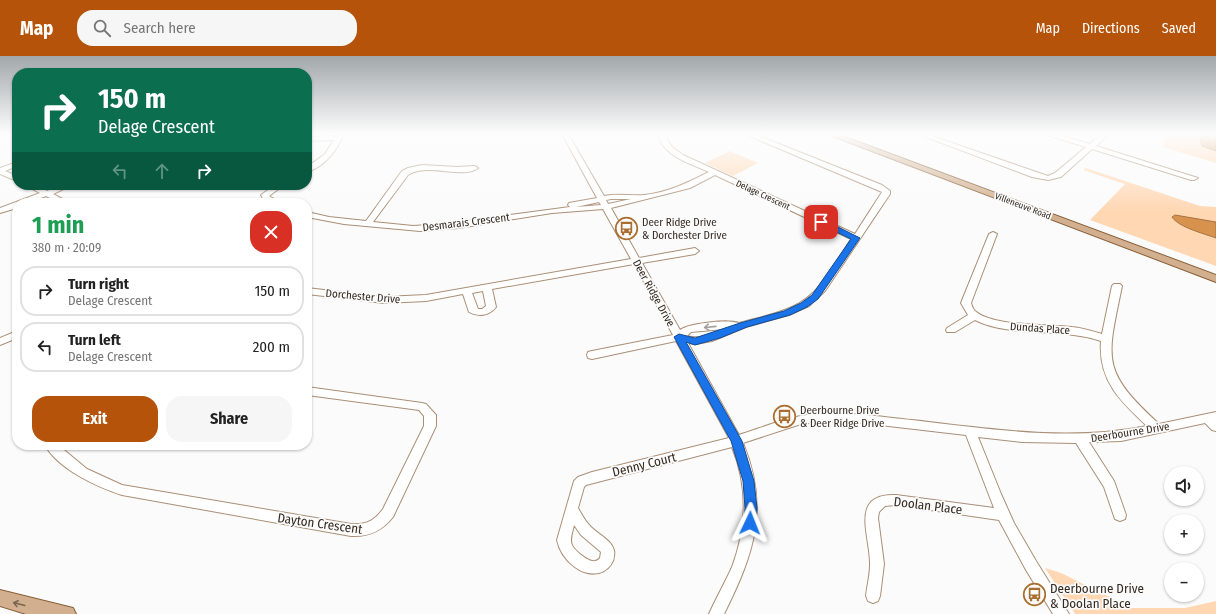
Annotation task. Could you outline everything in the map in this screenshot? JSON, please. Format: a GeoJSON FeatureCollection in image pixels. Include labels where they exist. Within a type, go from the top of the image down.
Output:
{"type":"FeatureCollection","features":[{"type":"Feature","properties":{"kind":"main road","name":"Villeneuve Road"},"geometry":{"type":"LineString","coordinates":[[900,160],[1216,279]]}},
{"type":"Feature","properties":{"kind":"main road"},"geometry":{"type":"LineString","coordinates":[[0,598],[31,607],[67,614]]}},
{"type":"Feature","properties":{"kind":"street"},"geometry":{"type":"LineString","coordinates":[[312,166],[321,160]]}},
{"type":"Feature","properties":{"kind":"street","name":"Deer Ridge Drive"},"geometry":{"type":"LineString","coordinates":[[580,160],[736,441],[749,481],[751,508],[746,549],[740,565],[716,614]]}},
{"type":"Feature","properties":{"kind":"street","name":"Delage Crescent"},"geometry":{"type":"LineString","coordinates":[[689,160],[856,238]]}},
{"type":"Feature","properties":{"kind":"street"},"geometry":{"type":"LineString","coordinates":[[592,355],[679,337],[695,342],[744,325],[787,313],[804,305],[815,297],[885,196],[886,191],[812,160]]}},
{"type":"Feature","properties":{"kind":"street"},"geometry":{"type":"LineString","coordinates":[[993,160],[1035,175],[1048,178],[1058,175],[1076,160]]}},
{"type":"Feature","properties":{"kind":"street"},"geometry":{"type":"LineString","coordinates":[[1134,160],[1194,178]]}},
{"type":"Feature","properties":{"kind":"street"},"geometry":{"type":"LineString","coordinates":[[0,170],[12,166]]}},
{"type":"Feature","properties":{"kind":"street"},"geometry":{"type":"LineString","coordinates":[[368,224],[405,173],[409,170],[418,168],[451,170],[474,168]]}},
{"type":"Feature","properties":{"kind":"street"},"geometry":{"type":"LineString","coordinates":[[0,170],[12,176]]}},
{"type":"Feature","properties":{"kind":"street"},"geometry":{"type":"LineString","coordinates":[[606,207],[635,201],[681,188],[714,172]]}},
{"type":"Feature","properties":{"kind":"street"},"geometry":{"type":"LineString","coordinates":[[40,190],[56,198]]}},
{"type":"Feature","properties":{"kind":"street"},"geometry":{"type":"LineString","coordinates":[[34,198],[54,190]]}},
{"type":"Feature","properties":{"kind":"street"},"geometry":{"type":"LineString","coordinates":[[266,198],[265,195],[272,190]]}},
{"type":"Feature","properties":{"kind":"street"},"geometry":{"type":"LineString","coordinates":[[601,198],[632,196],[645,197]]}},
{"type":"Feature","properties":{"kind":"street","name":"Desmarais Crescent"},"geometry":{"type":"LineString","coordinates":[[312,215],[339,221],[427,228],[457,225],[553,210],[601,198]]}},
{"type":"Feature","properties":{"kind":"street"},"geometry":{"type":"LineString","coordinates":[[0,211],[12,206]]}},
{"type":"Feature","properties":{"kind":"street","name":"Desmarais Crescent"},"geometry":{"type":"LineString","coordinates":[[553,210],[606,207]]}},
{"type":"Feature","properties":{"kind":"street"},"geometry":{"type":"LineString","coordinates":[[951,330],[974,316],[968,311],[966,303],[993,234]]}},
{"type":"Feature","properties":{"kind":"street","name":"Dorchester Drive"},"geometry":{"type":"LineString","coordinates":[[312,292],[394,300],[426,298],[695,251]]}},
{"type":"Feature","properties":{"kind":"street"},"geometry":{"type":"LineString","coordinates":[[1117,286],[1107,339],[1106,360],[1112,378],[1131,403],[1157,429]]}},
{"type":"Feature","properties":{"kind":"street"},"geometry":{"type":"LineString","coordinates":[[467,292],[472,310],[483,313],[488,311],[491,307],[487,288]]}},
{"type":"Feature","properties":{"kind":"street","name":"Dundas Place"},"geometry":{"type":"LineString","coordinates":[[974,316],[982,320],[1000,324],[1026,328],[1071,330],[1107,339]]}},
{"type":"Feature","properties":{"kind":"street"},"geometry":{"type":"LineString","coordinates":[[0,342],[12,336]]}},
{"type":"Feature","properties":{"kind":"street","name":"Dayton Crescent"},"geometry":{"type":"LineString","coordinates":[[56,450],[75,468],[97,481],[122,490],[156,498],[362,531],[371,529],[388,513],[430,426],[430,415],[422,408],[412,405],[312,392]]}},
{"type":"Feature","properties":{"kind":"street","name":"Deerbourne Drive"},"geometry":{"type":"LineString","coordinates":[[736,441],[801,420],[825,417],[854,418],[972,432],[1039,438],[1080,439],[1121,436],[1211,417]]}},
{"type":"Feature","properties":{"kind":"street"},"geometry":{"type":"LineString","coordinates":[[1211,417],[1216,427]]}},
{"type":"Feature","properties":{"kind":"street"},"geometry":{"type":"LineString","coordinates":[[972,432],[990,484],[1004,515],[1029,563],[1062,614]]}},
{"type":"Feature","properties":{"kind":"street"},"geometry":{"type":"LineString","coordinates":[[1080,439],[1110,485],[1120,515]]}},
{"type":"Feature","properties":{"kind":"street","name":"Denny Court"},"geometry":{"type":"LineString","coordinates":[[572,509],[578,484],[586,479],[736,441]]}},
{"type":"Feature","properties":{"kind":"street","name":"Doolan Place"},"geometry":{"type":"LineString","coordinates":[[873,596],[877,564],[871,512],[877,504],[886,500],[896,500],[1004,515]]}},
{"type":"Feature","properties":{"kind":"shaded area"},"geometry":{"type":"Polygon","coordinates":[[[711,160],[751,160],[758,163],[733,176],[705,163],[711,160]]]}},
{"type":"Feature","properties":{"kind":"shaded area"},"geometry":{"type":"Polygon","coordinates":[[[1206,160],[1216,160],[1216,163],[1206,160]]]}},
{"type":"Feature","properties":{"kind":"shaded area"},"geometry":{"type":"Polygon","coordinates":[[[1086,168],[1200,206],[1216,207],[1216,266],[1090,220],[1125,184],[1083,170],[1086,168]]]}},
{"type":"Feature","properties":{"kind":"shaded area"},"geometry":{"type":"Polygon","coordinates":[[[1175,215],[1216,222],[1216,238],[1192,230],[1180,224],[1172,217],[1175,215]]]}},
{"type":"Feature","properties":{"kind":"shaded area"},"geometry":{"type":"Polygon","coordinates":[[[1045,568],[1061,573],[1132,608],[1185,608],[1216,601],[1216,614],[1075,614],[1045,568]]]}},
{"type":"Feature","properties":{"kind":"place","name":"Deer Ridge Drive & Dorchester Drive"},"geometry":{"type":"Point","coordinates":[627,228]}},
{"type":"Feature","properties":{"kind":"place","name":"Deerbourne Drive & Deer Ridge Drive"},"geometry":{"type":"Point","coordinates":[785,416]}},
{"type":"Feature","properties":{"kind":"place","name":"Deerbourne Drive & Doolan Place"},"geometry":{"type":"Point","coordinates":[1034,595]}},
{"type":"Feature","properties":{"kind":"route"},"geometry":{"type":"LineString","coordinates":[[750,523],[751,508],[749,481],[736,441],[731,429],[679,337],[695,342],[716,336],[744,325],[796,310],[815,297],[856,238],[821,222]]}}]}
